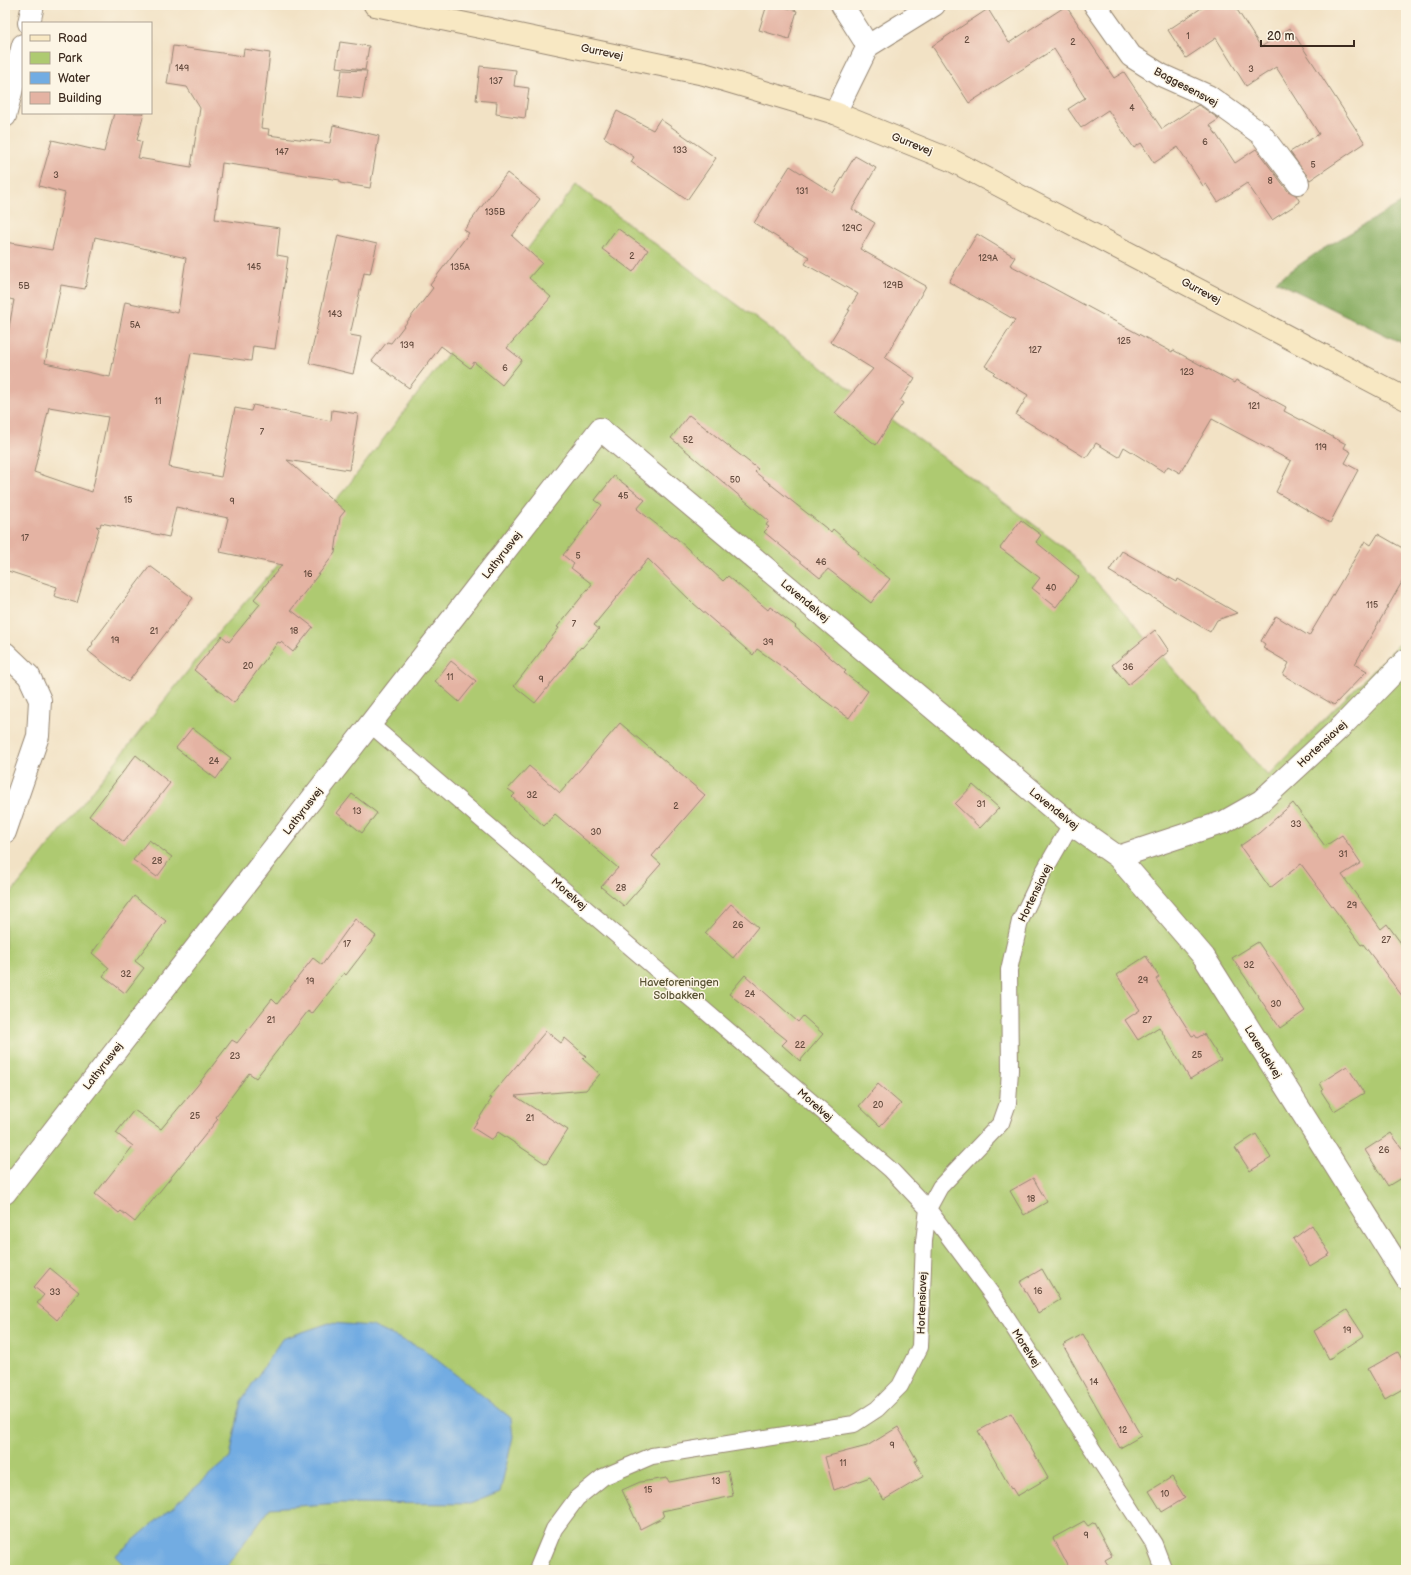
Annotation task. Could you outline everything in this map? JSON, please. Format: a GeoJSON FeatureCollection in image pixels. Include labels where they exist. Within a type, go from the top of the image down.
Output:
{"type":"FeatureCollection","features":[{"type":"Feature","properties":{"kind":"street"},"geometry":{"type":"LineString","coordinates":[[29,22],[33,5]]}},
{"type":"Feature","properties":{"kind":"street","name":"Gurrevej"},"geometry":{"type":"LineString","coordinates":[[375,5],[704,74],[835,112],[953,161],[1406,399]]}},
{"type":"Feature","properties":{"kind":"street"},"geometry":{"type":"LineString","coordinates":[[842,5],[868,46]]}},
{"type":"Feature","properties":{"kind":"street"},"geometry":{"type":"LineString","coordinates":[[835,112],[868,46],[934,5]]}},
{"type":"Feature","properties":{"kind":"street","name":"Baggesensvej"},"geometry":{"type":"LineString","coordinates":[[1095,5],[1131,56],[1161,75],[1208,96],[1261,134],[1298,183]]}},
{"type":"Feature","properties":{"kind":"street"},"geometry":{"type":"LineString","coordinates":[[5,116],[22,49]]}},
{"type":"Feature","properties":{"kind":"street","name":"Lathyrusvej"},"geometry":{"type":"LineString","coordinates":[[5,1193],[600,429]]}},
{"type":"Feature","properties":{"kind":"street","name":"Lavendelvej"},"geometry":{"type":"LineString","coordinates":[[600,429],[1071,824],[1118,857],[1204,957],[1406,1278]]}},
{"type":"Feature","properties":{"kind":"street"},"geometry":{"type":"LineString","coordinates":[[5,653],[30,676],[40,700],[38,736],[5,832]]}},
{"type":"Feature","properties":{"kind":"street","name":"Hortensiavej"},"geometry":{"type":"LineString","coordinates":[[1118,857],[1224,822],[1261,801],[1344,724],[1406,660]]}},
{"type":"Feature","properties":{"kind":"lane","name":"Morelvej"},"geometry":{"type":"LineString","coordinates":[[370,724],[891,1170],[928,1209],[993,1296],[1154,1544],[1164,1570]]}},
{"type":"Feature","properties":{"kind":"lane","name":"Hortensiavej"},"geometry":{"type":"LineString","coordinates":[[537,1570],[554,1528],[576,1498],[603,1478],[652,1456],[854,1424],[877,1410],[900,1386],[920,1347],[924,1241],[928,1209],[940,1187],[1001,1123],[1009,1096],[1009,970],[1020,921],[1043,873],[1071,824]]}},
{"type":"Feature","properties":{"kind":"green space","name":"Haveforeningen Solbakken"},"geometry":{"type":"Polygon","coordinates":[[[576,185],[1068,550],[1268,776],[1406,637],[1406,1570],[5,1570],[5,901],[222,628],[347,487],[576,185]]]}},
{"type":"Feature","properties":{"kind":"green space"},"geometry":{"type":"Polygon","coordinates":[[[1406,200],[1406,345],[1276,281],[1318,252],[1406,200]]]}},
{"type":"Feature","properties":{"kind":"water"},"geometry":{"type":"Polygon","coordinates":[[[329,1323],[372,1326],[423,1349],[511,1418],[513,1437],[500,1492],[470,1504],[340,1503],[270,1508],[226,1567],[205,1570],[129,1570],[115,1556],[230,1458],[241,1401],[282,1339],[329,1323]]]}},
{"type":"Feature","properties":{"kind":"building"},"geometry":{"type":"Polygon","coordinates":[[[767,5],[778,5],[797,11],[789,39],[759,30],[767,5]]]}},
{"type":"Feature","properties":{"kind":"building"},"geometry":{"type":"Polygon","coordinates":[[[1206,5],[1234,5],[1261,47],[1290,28],[1365,143],[1310,180],[1290,152],[1319,134],[1276,67],[1246,86],[1216,38],[1186,58],[1168,30],[1206,5]]]}},
{"type":"Feature","properties":{"kind":"building"},"geometry":{"type":"Polygon","coordinates":[[[1066,6],[1114,78],[1124,72],[1162,129],[1198,105],[1202,107],[1219,119],[1210,125],[1235,163],[1256,149],[1288,191],[1296,195],[1300,202],[1272,220],[1247,183],[1218,202],[1206,184],[1203,186],[1178,147],[1154,163],[1141,143],[1134,148],[1108,110],[1081,128],[1068,109],[1085,98],[1054,49],[969,103],[932,46],[988,9],[1009,43],[1066,6]]]}},
{"type":"Feature","properties":{"kind":"building"},"geometry":{"type":"Polygon","coordinates":[[[340,42],[369,46],[365,70],[336,67],[340,42]]]}},
{"type":"Feature","properties":{"kind":"building"},"geometry":{"type":"Polygon","coordinates":[[[173,46],[243,56],[244,49],[270,53],[261,128],[269,129],[268,135],[330,143],[333,125],[379,136],[370,188],[340,183],[340,180],[222,163],[215,219],[280,228],[277,255],[288,257],[275,349],[253,346],[251,361],[191,353],[169,467],[221,477],[235,408],[251,411],[253,405],[331,421],[332,410],[358,414],[349,470],[287,460],[345,511],[340,517],[335,553],[291,610],[313,627],[293,652],[281,642],[278,642],[234,703],[194,670],[222,636],[229,642],[260,604],[254,599],[282,565],[220,552],[228,518],[176,507],[169,537],[101,523],[100,527],[96,526],[99,529],[77,603],[54,596],[57,587],[5,570],[5,349],[14,300],[5,298],[5,242],[52,250],[65,193],[39,186],[52,140],[104,152],[114,114],[144,114],[137,140],[142,142],[138,158],[191,167],[200,108],[187,87],[167,84],[173,46]],[[95,237],[85,289],[61,285],[45,363],[110,377],[125,302],[178,313],[186,258],[95,237]],[[49,407],[34,472],[92,492],[108,417],[49,407]]]}},
{"type":"Feature","properties":{"kind":"building"},"geometry":{"type":"Polygon","coordinates":[[[480,66],[516,70],[514,86],[529,88],[525,118],[496,114],[497,102],[476,100],[480,66]]]}},
{"type":"Feature","properties":{"kind":"building"},"geometry":{"type":"Polygon","coordinates":[[[342,70],[367,71],[362,99],[338,96],[342,70]]]}},
{"type":"Feature","properties":{"kind":"building"},"geometry":{"type":"Polygon","coordinates":[[[617,111],[653,130],[660,119],[716,158],[687,200],[631,162],[634,157],[604,137],[617,111]]]}},
{"type":"Feature","properties":{"kind":"building"},"geometry":{"type":"Polygon","coordinates":[[[855,156],[876,168],[852,209],[875,223],[860,249],[926,286],[885,358],[915,378],[900,401],[903,403],[876,445],[835,413],[873,369],[830,342],[858,294],[805,264],[809,257],[754,223],[790,166],[833,193],[855,156]]]}},
{"type":"Feature","properties":{"kind":"building"},"geometry":{"type":"Polygon","coordinates":[[[507,173],[540,199],[512,236],[542,263],[529,278],[551,297],[507,348],[522,360],[502,385],[474,362],[470,368],[441,346],[409,388],[372,361],[387,342],[391,343],[433,288],[430,285],[469,233],[464,230],[507,173]]]}},
{"type":"Feature","properties":{"kind":"building"},"geometry":{"type":"Polygon","coordinates":[[[617,228],[648,250],[633,272],[602,249],[617,228]]]}},
{"type":"Feature","properties":{"kind":"building"},"geometry":{"type":"Polygon","coordinates":[[[977,234],[1015,257],[1010,265],[1172,352],[1173,350],[1234,383],[1236,380],[1286,407],[1284,411],[1346,444],[1344,448],[1351,452],[1345,463],[1358,470],[1330,523],[1276,492],[1291,461],[1212,419],[1180,473],[1168,466],[1164,472],[1124,447],[1119,457],[1096,443],[1086,458],[1016,415],[1028,395],[993,374],[995,372],[985,366],[1015,320],[949,282],[977,234]]]}},
{"type":"Feature","properties":{"kind":"building"},"geometry":{"type":"Polygon","coordinates":[[[338,235],[377,244],[370,274],[364,273],[350,335],[361,337],[353,374],[309,363],[338,235]]]}},
{"type":"Feature","properties":{"kind":"building"},"geometry":{"type":"Polygon","coordinates":[[[689,415],[758,469],[755,472],[831,532],[833,529],[859,552],[858,554],[890,579],[871,603],[828,569],[820,578],[764,532],[769,527],[766,525],[769,521],[671,438],[689,415]]]}},
{"type":"Feature","properties":{"kind":"building"},"geometry":{"type":"Polygon","coordinates":[[[614,476],[645,500],[637,509],[674,538],[675,537],[723,581],[728,576],[768,610],[770,607],[796,626],[795,627],[846,671],[844,673],[868,691],[849,718],[817,695],[791,673],[757,649],[753,655],[693,603],[648,559],[594,625],[599,629],[582,648],[581,647],[535,703],[514,686],[559,628],[557,627],[592,584],[571,568],[574,564],[563,555],[602,505],[595,500],[614,476]]]}},
{"type":"Feature","properties":{"kind":"building"},"geometry":{"type":"Polygon","coordinates":[[[1021,520],[1041,535],[1036,542],[1079,577],[1056,607],[1032,588],[1040,578],[1000,548],[1021,520]]]}},
{"type":"Feature","properties":{"kind":"building"},"geometry":{"type":"Polygon","coordinates":[[[1378,534],[1406,550],[1406,575],[1355,664],[1367,671],[1334,705],[1283,675],[1289,663],[1263,648],[1265,644],[1261,641],[1276,616],[1309,636],[1365,541],[1371,545],[1378,534]]]}},
{"type":"Feature","properties":{"kind":"building"},"geometry":{"type":"Polygon","coordinates":[[[1122,551],[1177,582],[1178,579],[1237,613],[1217,620],[1210,632],[1109,571],[1122,551]]]}},
{"type":"Feature","properties":{"kind":"building"},"geometry":{"type":"Polygon","coordinates":[[[150,566],[193,598],[128,682],[88,651],[93,644],[92,643],[150,566]]]}},
{"type":"Feature","properties":{"kind":"building"},"geometry":{"type":"Polygon","coordinates":[[[1155,630],[1169,651],[1128,685],[1112,665],[1155,630]]]}},
{"type":"Feature","properties":{"kind":"building"},"geometry":{"type":"Polygon","coordinates":[[[451,661],[476,681],[459,702],[435,681],[451,661]]]}},
{"type":"Feature","properties":{"kind":"building"},"geometry":{"type":"Polygon","coordinates":[[[620,723],[705,795],[652,856],[661,864],[624,906],[601,887],[618,868],[555,814],[544,826],[512,797],[515,794],[508,789],[529,766],[560,793],[620,723]]]}},
{"type":"Feature","properties":{"kind":"building"},"geometry":{"type":"Polygon","coordinates":[[[192,728],[231,758],[216,779],[176,748],[192,728]]]}},
{"type":"Feature","properties":{"kind":"building"},"geometry":{"type":"Polygon","coordinates":[[[136,755],[170,783],[124,842],[89,816],[136,755]]]}},
{"type":"Feature","properties":{"kind":"building"},"geometry":{"type":"Polygon","coordinates":[[[973,785],[999,808],[980,828],[955,804],[973,785]]]}},
{"type":"Feature","properties":{"kind":"building"},"geometry":{"type":"Polygon","coordinates":[[[352,794],[377,813],[362,833],[337,813],[352,794]]]}},
{"type":"Feature","properties":{"kind":"building"},"geometry":{"type":"Polygon","coordinates":[[[1293,803],[1325,846],[1342,835],[1361,863],[1342,875],[1381,929],[1387,924],[1406,950],[1406,1001],[1363,944],[1361,945],[1301,864],[1270,888],[1240,846],[1259,833],[1293,803]]]}},
{"type":"Feature","properties":{"kind":"building"},"geometry":{"type":"Polygon","coordinates":[[[149,840],[172,857],[157,877],[133,860],[149,840]]]}},
{"type":"Feature","properties":{"kind":"building"},"geometry":{"type":"Polygon","coordinates":[[[134,896],[166,921],[135,961],[144,968],[125,993],[103,976],[109,968],[92,953],[134,896]]]}},
{"type":"Feature","properties":{"kind":"building"},"geometry":{"type":"Polygon","coordinates":[[[731,904],[758,927],[733,958],[705,933],[731,904]]]}},
{"type":"Feature","properties":{"kind":"building"},"geometry":{"type":"Polygon","coordinates":[[[355,919],[376,936],[346,975],[344,973],[312,1014],[308,1011],[256,1078],[249,1073],[216,1117],[218,1119],[135,1222],[121,1211],[119,1213],[95,1194],[133,1146],[116,1133],[134,1110],[161,1129],[197,1086],[232,1040],[237,1043],[272,999],[277,1004],[313,958],[322,965],[355,919]]]}},
{"type":"Feature","properties":{"kind":"building"},"geometry":{"type":"Polygon","coordinates":[[[1258,942],[1305,1011],[1280,1028],[1232,958],[1258,942]]]}},
{"type":"Feature","properties":{"kind":"building"},"geometry":{"type":"Polygon","coordinates":[[[1146,956],[1159,977],[1156,979],[1192,1036],[1195,1035],[1197,1038],[1204,1034],[1221,1060],[1190,1079],[1159,1027],[1138,1040],[1125,1020],[1140,1010],[1117,975],[1146,956]]]}},
{"type":"Feature","properties":{"kind":"building"},"geometry":{"type":"Polygon","coordinates":[[[745,975],[798,1022],[803,1016],[823,1034],[800,1061],[782,1045],[787,1040],[729,994],[745,975]]]}},
{"type":"Feature","properties":{"kind":"building"},"geometry":{"type":"Polygon","coordinates":[[[546,1031],[561,1043],[565,1038],[586,1056],[583,1059],[600,1074],[586,1090],[515,1096],[568,1130],[546,1164],[498,1132],[492,1140],[473,1128],[492,1098],[489,1098],[546,1031]]]}},
{"type":"Feature","properties":{"kind":"building"},"geometry":{"type":"Polygon","coordinates":[[[1347,1066],[1364,1093],[1334,1111],[1321,1091],[1323,1089],[1320,1083],[1347,1066]]]}},
{"type":"Feature","properties":{"kind":"building"},"geometry":{"type":"Polygon","coordinates":[[[878,1084],[901,1104],[880,1126],[859,1106],[878,1084]]]}},
{"type":"Feature","properties":{"kind":"building"},"geometry":{"type":"Polygon","coordinates":[[[1391,1133],[1406,1154],[1406,1175],[1388,1186],[1365,1150],[1391,1133]]]}},
{"type":"Feature","properties":{"kind":"building"},"geometry":{"type":"Polygon","coordinates":[[[1256,1134],[1271,1158],[1250,1171],[1235,1148],[1256,1134]]]}},
{"type":"Feature","properties":{"kind":"building"},"geometry":{"type":"Polygon","coordinates":[[[1033,1178],[1047,1202],[1024,1215],[1010,1191],[1033,1178]]]}},
{"type":"Feature","properties":{"kind":"building"},"geometry":{"type":"Polygon","coordinates":[[[1312,1225],[1330,1254],[1310,1266],[1293,1239],[1312,1225]]]}},
{"type":"Feature","properties":{"kind":"building"},"geometry":{"type":"Polygon","coordinates":[[[50,1268],[79,1292],[57,1320],[37,1303],[44,1295],[34,1287],[50,1268]]]}},
{"type":"Feature","properties":{"kind":"building"},"geometry":{"type":"Polygon","coordinates":[[[1042,1269],[1060,1300],[1038,1313],[1020,1282],[1042,1269]]]}},
{"type":"Feature","properties":{"kind":"building"},"geometry":{"type":"Polygon","coordinates":[[[1347,1310],[1364,1336],[1329,1359],[1314,1331],[1347,1310]]]}},
{"type":"Feature","properties":{"kind":"building"},"geometry":{"type":"Polygon","coordinates":[[[1083,1334],[1141,1436],[1120,1448],[1063,1345],[1083,1334]]]}},
{"type":"Feature","properties":{"kind":"building"},"geometry":{"type":"Polygon","coordinates":[[[1398,1352],[1406,1367],[1406,1387],[1385,1399],[1368,1369],[1398,1352]]]}},
{"type":"Feature","properties":{"kind":"building"},"geometry":{"type":"Polygon","coordinates":[[[1011,1413],[1048,1478],[1017,1496],[1012,1488],[1011,1489],[978,1431],[1011,1413]]]}},
{"type":"Feature","properties":{"kind":"building"},"geometry":{"type":"Polygon","coordinates":[[[898,1427],[917,1460],[915,1461],[924,1476],[884,1500],[870,1477],[834,1490],[825,1457],[867,1446],[898,1427]]]}},
{"type":"Feature","properties":{"kind":"building"},"geometry":{"type":"Polygon","coordinates":[[[728,1471],[733,1496],[662,1511],[664,1517],[640,1529],[622,1490],[640,1482],[667,1478],[669,1482],[728,1471]]]}},
{"type":"Feature","properties":{"kind":"building"},"geometry":{"type":"Polygon","coordinates":[[[1172,1477],[1185,1498],[1162,1512],[1149,1491],[1172,1477]]]}},
{"type":"Feature","properties":{"kind":"building"},"geometry":{"type":"Polygon","coordinates":[[[1084,1521],[1088,1526],[1094,1522],[1112,1556],[1105,1560],[1111,1570],[1070,1570],[1053,1538],[1084,1521]]]}}]}
